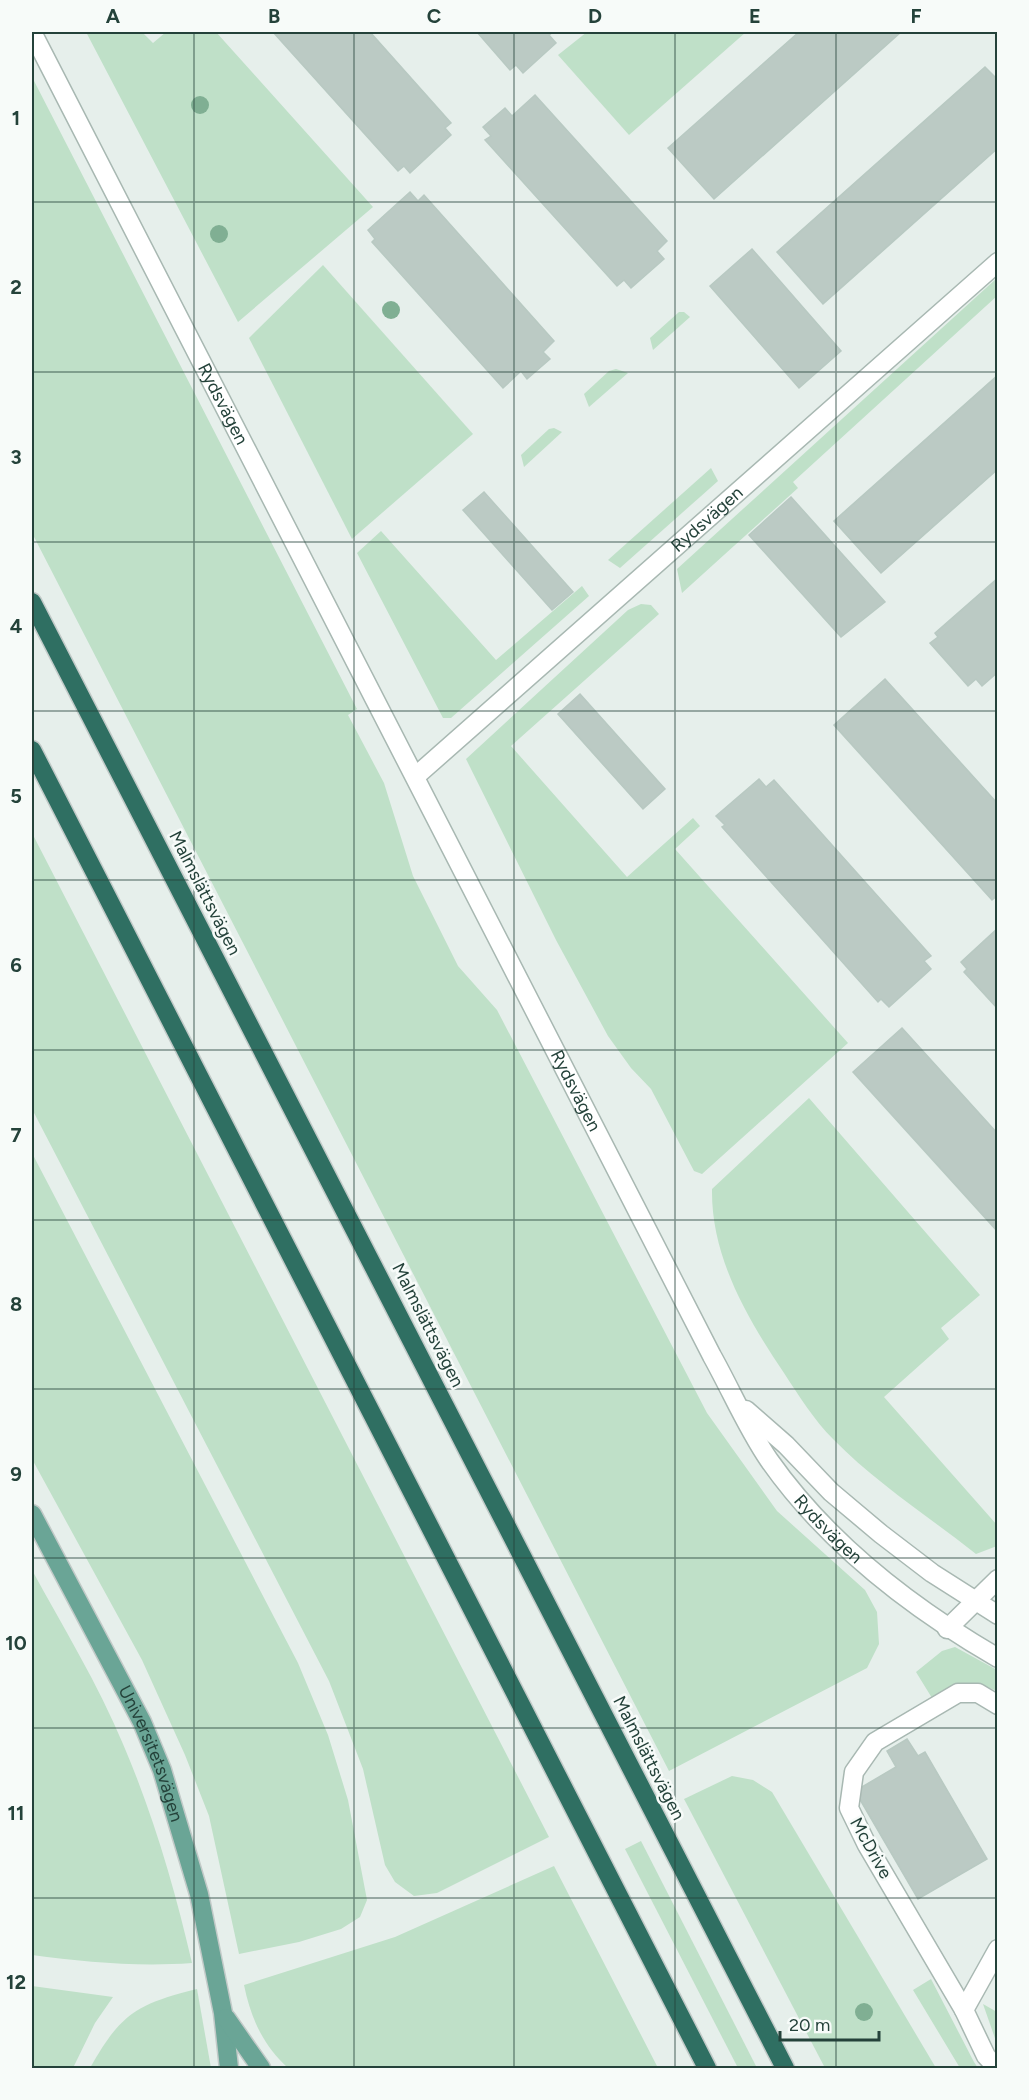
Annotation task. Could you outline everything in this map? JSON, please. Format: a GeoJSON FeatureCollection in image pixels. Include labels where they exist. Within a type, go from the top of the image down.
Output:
{"type":"FeatureCollection","features":[{"type":"Feature","properties":{"kind":"highway","name":"Malmslättsvägen"},"geometry":{"type":"LineString","coordinates":[[32,602],[785,2068]]}},
{"type":"Feature","properties":{"kind":"highway"},"geometry":{"type":"LineString","coordinates":[[32,750],[707,2068]]}},
{"type":"Feature","properties":{"kind":"main road","name":"Universitetsvägen"},"geometry":{"type":"LineString","coordinates":[[32,1514],[142,1722],[162,1770],[200,1894],[223,2013],[229,2068]]}},
{"type":"Feature","properties":{"kind":"main road","name":"Universitetsvägen"},"geometry":{"type":"LineString","coordinates":[[223,2013],[261,2068]]}},
{"type":"Feature","properties":{"kind":"street","name":"Rydsvägen"},"geometry":{"type":"LineString","coordinates":[[32,32],[767,1457],[796,1496],[837,1540],[907,1600],[947,1629],[998,1658]]}},
{"type":"Feature","properties":{"kind":"street","name":"Rydsvägen"},"geometry":{"type":"LineString","coordinates":[[416,776],[998,262]]}},
{"type":"Feature","properties":{"kind":"street","name":"Rydsvägen"},"geometry":{"type":"LineString","coordinates":[[738,1404],[786,1445],[831,1492],[881,1534],[932,1573],[998,1615]]}},
{"type":"Feature","properties":{"kind":"street"},"geometry":{"type":"LineString","coordinates":[[947,1629],[998,1579]]}},
{"type":"Feature","properties":{"kind":"street","name":"McDrive"},"geometry":{"type":"LineString","coordinates":[[997,2068],[986,2055],[964,2010],[867,1845],[849,1808],[854,1772],[875,1742],[958,1693],[978,1692],[998,1705]]}},
{"type":"Feature","properties":{"kind":"street"},"geometry":{"type":"LineString","coordinates":[[964,2010],[998,1949]]}},
{"type":"Feature","properties":{"kind":"green space"},"geometry":{"type":"Polygon","coordinates":[[[86,32],[142,32],[153,43],[166,32],[216,32],[373,207],[238,322],[86,32]]]}},
{"type":"Feature","properties":{"kind":"green space"},"geometry":{"type":"Polygon","coordinates":[[[587,32],[746,32],[629,135],[558,55],[587,32]]]}},
{"type":"Feature","properties":{"kind":"green space"},"geometry":{"type":"Polygon","coordinates":[[[32,77],[357,709],[348,715],[384,783],[413,876],[458,966],[497,1010],[707,1413],[777,1511],[865,1590],[877,1612],[879,1644],[867,1668],[669,1771],[32,533],[32,77]]]}},
{"type":"Feature","properties":{"kind":"green space"},"geometry":{"type":"Polygon","coordinates":[[[323,265],[473,434],[352,539],[249,338],[323,265]]]}},
{"type":"Feature","properties":{"kind":"green space"},"geometry":{"type":"Polygon","coordinates":[[[997,278],[997,296],[793,482],[798,488],[682,593],[677,569],[997,278]]]}},
{"type":"Feature","properties":{"kind":"green space"},"geometry":{"type":"Polygon","coordinates":[[[679,312],[684,312],[690,317],[653,350],[650,338],[679,312]]]}},
{"type":"Feature","properties":{"kind":"green space"},"geometry":{"type":"Polygon","coordinates":[[[616,369],[628,373],[589,407],[584,394],[609,371],[616,369]]]}},
{"type":"Feature","properties":{"kind":"green space"},"geometry":{"type":"Polygon","coordinates":[[[554,428],[562,432],[524,467],[521,455],[549,429],[554,428]]]}},
{"type":"Feature","properties":{"kind":"green space"},"geometry":{"type":"Polygon","coordinates":[[[711,468],[718,481],[620,568],[608,560],[711,468]]]}},
{"type":"Feature","properties":{"kind":"green space"},"geometry":{"type":"Polygon","coordinates":[[[381,531],[496,660],[582,586],[589,596],[451,718],[443,718],[357,553],[381,531]]]}},
{"type":"Feature","properties":{"kind":"green space"},"geometry":{"type":"Polygon","coordinates":[[[641,604],[651,605],[659,614],[511,746],[627,877],[693,818],[700,826],[675,849],[848,1043],[702,1174],[694,1171],[651,1089],[631,1068],[608,1036],[556,940],[466,759],[628,610],[641,604]]]}},
{"type":"Feature","properties":{"kind":"green space"},"geometry":{"type":"Polygon","coordinates":[[[32,833],[549,1837],[437,1893],[414,1896],[395,1882],[385,1865],[363,1769],[329,1681],[32,1109],[32,833]]]}},
{"type":"Feature","properties":{"kind":"green space"},"geometry":{"type":"Polygon","coordinates":[[[809,1098],[980,1295],[941,1328],[949,1339],[884,1397],[997,1525],[997,1546],[976,1554],[884,1485],[833,1439],[807,1408],[770,1352],[734,1286],[718,1239],[713,1214],[712,1189],[809,1098]]]}},
{"type":"Feature","properties":{"kind":"green space"},"geometry":{"type":"Polygon","coordinates":[[[32,1153],[298,1663],[328,1735],[348,1800],[367,1900],[360,1917],[341,1929],[299,1942],[239,1954],[209,1816],[185,1755],[142,1660],[32,1459],[32,1153]]]}},
{"type":"Feature","properties":{"kind":"green space"},"geometry":{"type":"Polygon","coordinates":[[[32,1570],[103,1700],[134,1770],[162,1852],[192,1963],[111,1963],[32,1955],[32,1570]]]}},
{"type":"Feature","properties":{"kind":"green space"},"geometry":{"type":"Polygon","coordinates":[[[955,1647],[997,1670],[997,1691],[982,1685],[932,1698],[916,1672],[942,1651],[955,1647]]]}},
{"type":"Feature","properties":{"kind":"green space"},"geometry":{"type":"Polygon","coordinates":[[[732,1776],[753,1780],[772,1792],[936,2068],[825,2068],[684,1799],[732,1776]]]}},
{"type":"Feature","properties":{"kind":"green space"},"geometry":{"type":"Polygon","coordinates":[[[641,1841],[757,2068],[738,2068],[625,1849],[641,1841]]]}},
{"type":"Feature","properties":{"kind":"green space"},"geometry":{"type":"Polygon","coordinates":[[[554,1866],[658,2068],[288,2068],[259,2031],[244,1985],[395,1937],[554,1866]]]}},
{"type":"Feature","properties":{"kind":"green space"},"geometry":{"type":"Polygon","coordinates":[[[931,1979],[978,2068],[960,2068],[913,1990],[931,1979]]]}},
{"type":"Feature","properties":{"kind":"green space"},"geometry":{"type":"Polygon","coordinates":[[[32,1986],[113,1997],[95,2023],[73,2068],[32,2068],[32,1986]]]}},
{"type":"Feature","properties":{"kind":"green space"},"geometry":{"type":"Polygon","coordinates":[[[197,1989],[211,2068],[90,2068],[111,2035],[133,2014],[159,2000],[197,1989]]]}},
{"type":"Feature","properties":{"kind":"green space"},"geometry":{"type":"Polygon","coordinates":[[[983,2004],[997,2012],[997,2044],[983,2004]]]}},
{"type":"Feature","properties":{"kind":"building"},"geometry":{"type":"Polygon","coordinates":[[[273,32],[370,32],[451,123],[445,128],[451,135],[410,173],[404,166],[398,171],[273,32]]]}},
{"type":"Feature","properties":{"kind":"building"},"geometry":{"type":"Polygon","coordinates":[[[477,32],[553,32],[549,35],[556,43],[523,73],[516,65],[510,70],[477,32]]]}},
{"type":"Feature","properties":{"kind":"building"},"geometry":{"type":"Polygon","coordinates":[[[799,32],[901,32],[714,199],[668,148],[799,32]]]}},
{"type":"Feature","properties":{"kind":"building"},"geometry":{"type":"Polygon","coordinates":[[[985,67],[998,80],[998,148],[823,304],[777,252],[985,67]]]}},
{"type":"Feature","properties":{"kind":"building"},"geometry":{"type":"Polygon","coordinates":[[[535,95],[667,241],[657,251],[664,259],[631,288],[624,280],[617,286],[485,140],[491,136],[483,127],[505,108],[512,116],[535,95]]]}},
{"type":"Feature","properties":{"kind":"building"},"geometry":{"type":"Polygon","coordinates":[[[410,192],[418,201],[424,195],[554,341],[543,352],[550,359],[527,379],[521,371],[503,388],[372,242],[375,239],[368,230],[410,192]]]}},
{"type":"Feature","properties":{"kind":"building"},"geometry":{"type":"Polygon","coordinates":[[[752,249],[841,351],[799,388],[710,286],[752,249]]]}},
{"type":"Feature","properties":{"kind":"building"},"geometry":{"type":"Polygon","coordinates":[[[998,375],[998,469],[881,573],[834,521],[998,375]]]}},
{"type":"Feature","properties":{"kind":"building"},"geometry":{"type":"Polygon","coordinates":[[[484,492],[573,592],[552,610],[463,510],[484,492]]]}},
{"type":"Feature","properties":{"kind":"building"},"geometry":{"type":"Polygon","coordinates":[[[791,497],[885,602],[841,637],[749,535],[791,497]]]}},
{"type":"Feature","properties":{"kind":"building"},"geometry":{"type":"Polygon","coordinates":[[[998,578],[998,672],[982,686],[976,679],[968,686],[930,643],[938,637],[935,633],[998,578]]]}},
{"type":"Feature","properties":{"kind":"building"},"geometry":{"type":"Polygon","coordinates":[[[885,679],[998,804],[998,895],[992,900],[834,725],[885,679]]]}},
{"type":"Feature","properties":{"kind":"building"},"geometry":{"type":"Polygon","coordinates":[[[580,694],[665,789],[643,809],[558,714],[580,694]]]}},
{"type":"Feature","properties":{"kind":"building"},"geometry":{"type":"Polygon","coordinates":[[[759,779],[766,787],[774,780],[931,956],[924,961],[931,969],[889,1007],[881,999],[878,1002],[722,827],[725,825],[716,816],[759,779]]]}},
{"type":"Feature","properties":{"kind":"building"},"geometry":{"type":"Polygon","coordinates":[[[998,928],[998,1009],[964,972],[967,969],[961,962],[998,928]]]}},
{"type":"Feature","properties":{"kind":"building"},"geometry":{"type":"Polygon","coordinates":[[[902,1028],[998,1134],[998,1232],[853,1072],[902,1028]]]}},
{"type":"Feature","properties":{"kind":"building"},"geometry":{"type":"Polygon","coordinates":[[[907,1739],[918,1756],[925,1752],[987,1859],[918,1899],[855,1791],[896,1767],[887,1751],[907,1739]]]}}]}
